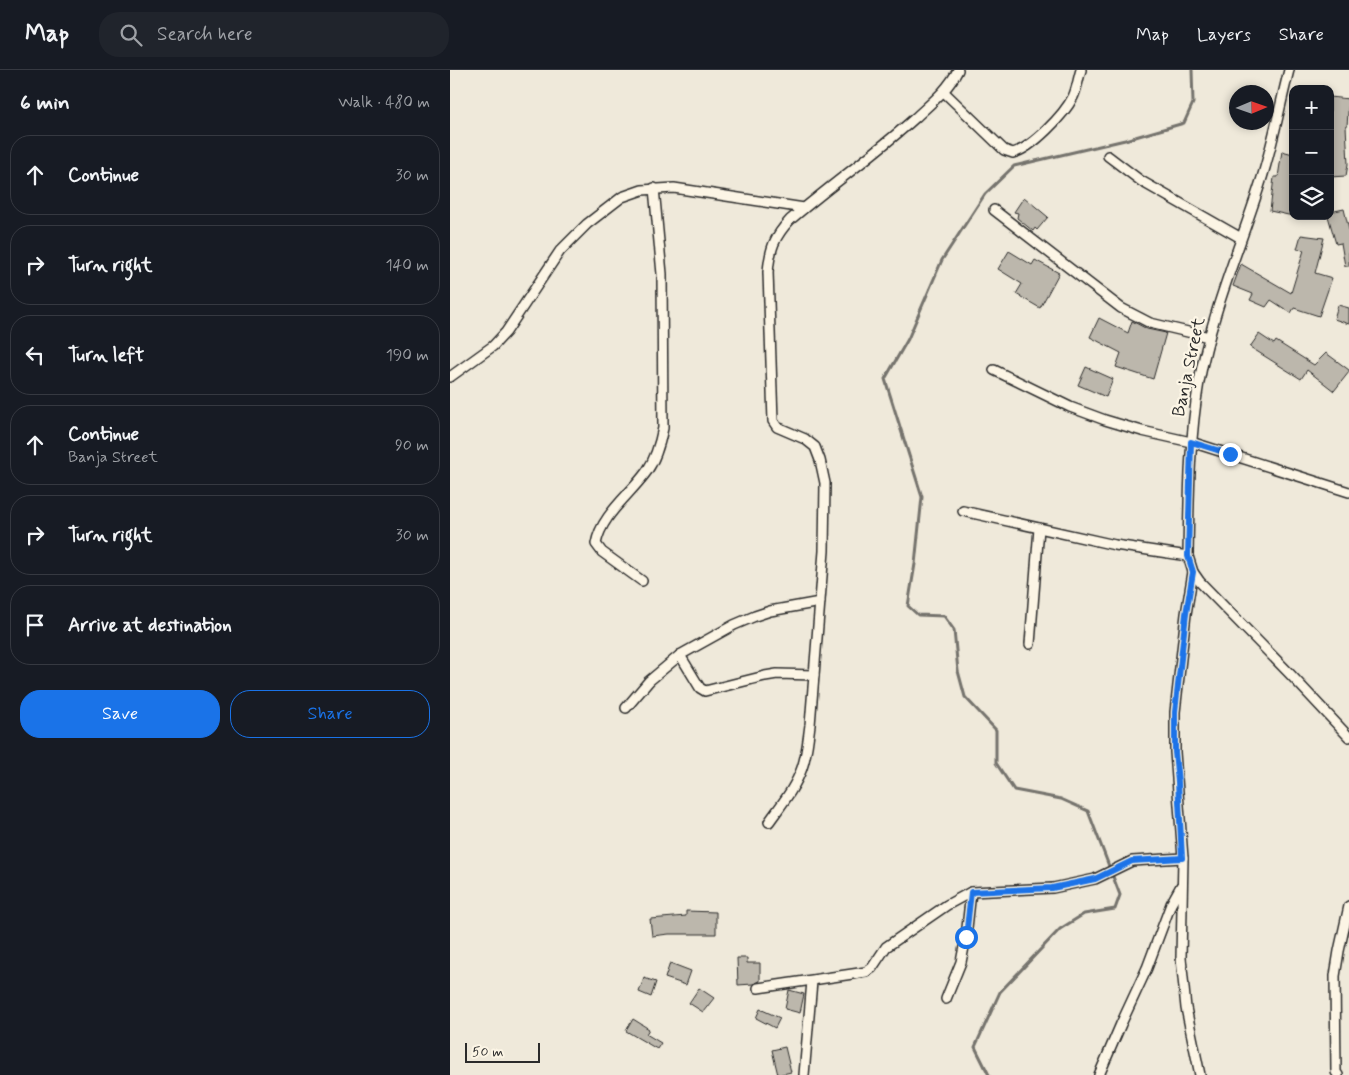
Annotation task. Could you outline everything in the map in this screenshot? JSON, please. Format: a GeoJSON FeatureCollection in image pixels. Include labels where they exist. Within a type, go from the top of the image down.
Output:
{"type":"FeatureCollection","features":[{"type":"Feature","properties":{"kind":"street"},"geometry":{"type":"LineString","coordinates":[[769,822],[792,790],[803,767],[810,725],[824,551],[825,483],[815,447],[805,439],[777,427],[773,421],[768,272],[770,251],[782,229],[804,208],[898,133],[944,92],[958,70]]}},
{"type":"Feature","properties":{"kind":"street"},"geometry":{"type":"LineString","coordinates":[[944,92],[1004,150],[1013,154],[1031,144],[1043,134],[1063,110],[1072,97],[1081,70]]}},
{"type":"Feature","properties":{"kind":"street","name":"Banja Street"},"geometry":{"type":"LineString","coordinates":[[1289,70],[1260,186],[1209,337],[1199,382],[1191,442],[1188,556],[1193,572],[1200,582],[1290,674],[1349,738]]}},
{"type":"Feature","properties":{"kind":"street"},"geometry":{"type":"LineString","coordinates":[[1108,156],[1140,181],[1242,238]]}},
{"type":"Feature","properties":{"kind":"street"},"geometry":{"type":"LineString","coordinates":[[642,581],[602,552],[596,544],[598,534],[610,516],[648,470],[659,448],[663,428],[662,274],[654,188]]}},
{"type":"Feature","properties":{"kind":"street"},"geometry":{"type":"LineString","coordinates":[[450,377],[493,346],[506,332],[560,251],[574,235],[622,197],[642,190],[674,188],[804,208]]}},
{"type":"Feature","properties":{"kind":"street"},"geometry":{"type":"LineString","coordinates":[[994,210],[1122,308],[1150,323],[1209,337]]}},
{"type":"Feature","properties":{"kind":"street"},"geometry":{"type":"LineString","coordinates":[[994,370],[1070,407],[1096,416],[1142,431],[1191,442],[1349,492]]}},
{"type":"Feature","properties":{"kind":"street"},"geometry":{"type":"LineString","coordinates":[[963,511],[1115,545],[1188,556]]}},
{"type":"Feature","properties":{"kind":"street"},"geometry":{"type":"LineString","coordinates":[[1030,644],[1039,528]]}},
{"type":"Feature","properties":{"kind":"street"},"geometry":{"type":"LineString","coordinates":[[1193,572],[1186,614],[1175,712],[1175,752],[1183,883],[1181,958],[1186,1008],[1200,1075]]}},
{"type":"Feature","properties":{"kind":"street"},"geometry":{"type":"LineString","coordinates":[[626,708],[649,681],[680,655],[755,616],[820,602]]}},
{"type":"Feature","properties":{"kind":"street"},"geometry":{"type":"LineString","coordinates":[[680,655],[700,688],[705,691],[777,674],[814,675]]}},
{"type":"Feature","properties":{"kind":"street"},"geometry":{"type":"LineString","coordinates":[[758,988],[866,972],[872,968],[886,946],[947,905],[971,892],[1052,888],[1095,879],[1132,861],[1182,858]]}},
{"type":"Feature","properties":{"kind":"street"},"geometry":{"type":"LineString","coordinates":[[1099,1075],[1147,968],[1171,904],[1183,883]]}},
{"type":"Feature","properties":{"kind":"street"},"geometry":{"type":"LineString","coordinates":[[946,999],[961,962],[971,892]]}},
{"type":"Feature","properties":{"kind":"street"},"geometry":{"type":"LineString","coordinates":[[1338,1075],[1336,1072],[1335,976],[1349,906]]}},
{"type":"Feature","properties":{"kind":"street"},"geometry":{"type":"LineString","coordinates":[[804,1075],[812,980]]}},
{"type":"Feature","properties":{"kind":"building"},"geometry":{"type":"Polygon","coordinates":[[[1334,97],[1349,99],[1346,126],[1348,164],[1346,176],[1334,177],[1334,97]]]}},
{"type":"Feature","properties":{"kind":"building"},"geometry":{"type":"Polygon","coordinates":[[[1282,151],[1289,153],[1289,215],[1270,211],[1274,177],[1278,177],[1282,151]]]}},
{"type":"Feature","properties":{"kind":"building"},"geometry":{"type":"Polygon","coordinates":[[[1024,197],[1048,217],[1037,230],[1035,228],[1033,231],[1017,218],[1018,213],[1014,212],[1024,197]]]}},
{"type":"Feature","properties":{"kind":"building"},"geometry":{"type":"Polygon","coordinates":[[[1344,209],[1349,230],[1349,266],[1345,266],[1341,243],[1336,244],[1329,220],[1334,220],[1334,211],[1344,209]]]}},
{"type":"Feature","properties":{"kind":"building"},"geometry":{"type":"Polygon","coordinates":[[[1301,235],[1324,238],[1315,273],[1332,278],[1319,316],[1294,308],[1291,313],[1271,300],[1266,307],[1250,300],[1253,294],[1233,286],[1241,264],[1291,293],[1304,250],[1297,249],[1301,235]]]}},
{"type":"Feature","properties":{"kind":"building"},"geometry":{"type":"Polygon","coordinates":[[[1009,251],[1032,265],[1035,260],[1059,273],[1040,308],[1016,294],[1022,284],[998,269],[1009,251]]]}},
{"type":"Feature","properties":{"kind":"building"},"geometry":{"type":"Polygon","coordinates":[[[1338,305],[1349,308],[1349,324],[1334,319],[1338,305]]]}},
{"type":"Feature","properties":{"kind":"building"},"geometry":{"type":"Polygon","coordinates":[[[1099,318],[1128,333],[1132,321],[1147,329],[1166,333],[1153,379],[1116,367],[1121,353],[1090,337],[1099,318]]]}},
{"type":"Feature","properties":{"kind":"building"},"geometry":{"type":"Polygon","coordinates":[[[1259,334],[1274,344],[1276,341],[1314,365],[1326,353],[1349,370],[1349,372],[1334,391],[1307,370],[1301,379],[1250,347],[1259,334]]]}},
{"type":"Feature","properties":{"kind":"building"},"geometry":{"type":"Polygon","coordinates":[[[1086,367],[1113,379],[1106,397],[1078,385],[1086,367]]]}},
{"type":"Feature","properties":{"kind":"building"},"geometry":{"type":"Polygon","coordinates":[[[686,911],[716,912],[716,934],[652,936],[650,919],[686,916],[686,911]]]}},
{"type":"Feature","properties":{"kind":"building"},"geometry":{"type":"Polygon","coordinates":[[[737,958],[747,958],[747,963],[760,963],[760,981],[753,984],[738,985],[737,958]]]}},
{"type":"Feature","properties":{"kind":"building"},"geometry":{"type":"Polygon","coordinates":[[[670,963],[691,971],[686,985],[665,978],[670,963]]]}},
{"type":"Feature","properties":{"kind":"building"},"geometry":{"type":"Polygon","coordinates":[[[644,978],[656,982],[651,997],[639,992],[644,978]]]}},
{"type":"Feature","properties":{"kind":"building"},"geometry":{"type":"Polygon","coordinates":[[[699,988],[714,998],[703,1012],[689,1003],[699,988]]]}},
{"type":"Feature","properties":{"kind":"building"},"geometry":{"type":"Polygon","coordinates":[[[789,990],[804,994],[800,1013],[785,1009],[789,990]]]}},
{"type":"Feature","properties":{"kind":"building"},"geometry":{"type":"Polygon","coordinates":[[[760,1009],[780,1018],[775,1028],[756,1018],[760,1009]]]}},
{"type":"Feature","properties":{"kind":"building"},"geometry":{"type":"Polygon","coordinates":[[[633,1019],[649,1029],[646,1034],[661,1043],[657,1049],[626,1031],[633,1019]]]}},
{"type":"Feature","properties":{"kind":"building"},"geometry":{"type":"Polygon","coordinates":[[[785,1047],[791,1072],[778,1075],[772,1050],[785,1047]]]}},
{"type":"Feature","properties":{"kind":"waterway"},"geometry":{"type":"LineString","coordinates":[[989,1075],[975,1047],[1000,992],[1060,929],[1084,914],[1115,909],[1120,895],[1088,811],[1061,799],[1014,790],[996,763],[996,730],[965,697],[958,671],[954,630],[944,616],[918,615],[908,606],[915,564],[922,497],[885,379],[908,339],[942,260],[985,194],[1014,166],[1125,140],[1184,123],[1193,103],[1192,70]]}},
{"type":"Feature","properties":{"kind":"route"},"geometry":{"type":"LineString","coordinates":[[966,937],[971,892],[1052,888],[1095,879],[1132,861],[1182,858],[1175,752],[1175,712],[1186,614],[1193,572],[1188,556],[1191,442],[1230,454]]}}]}
